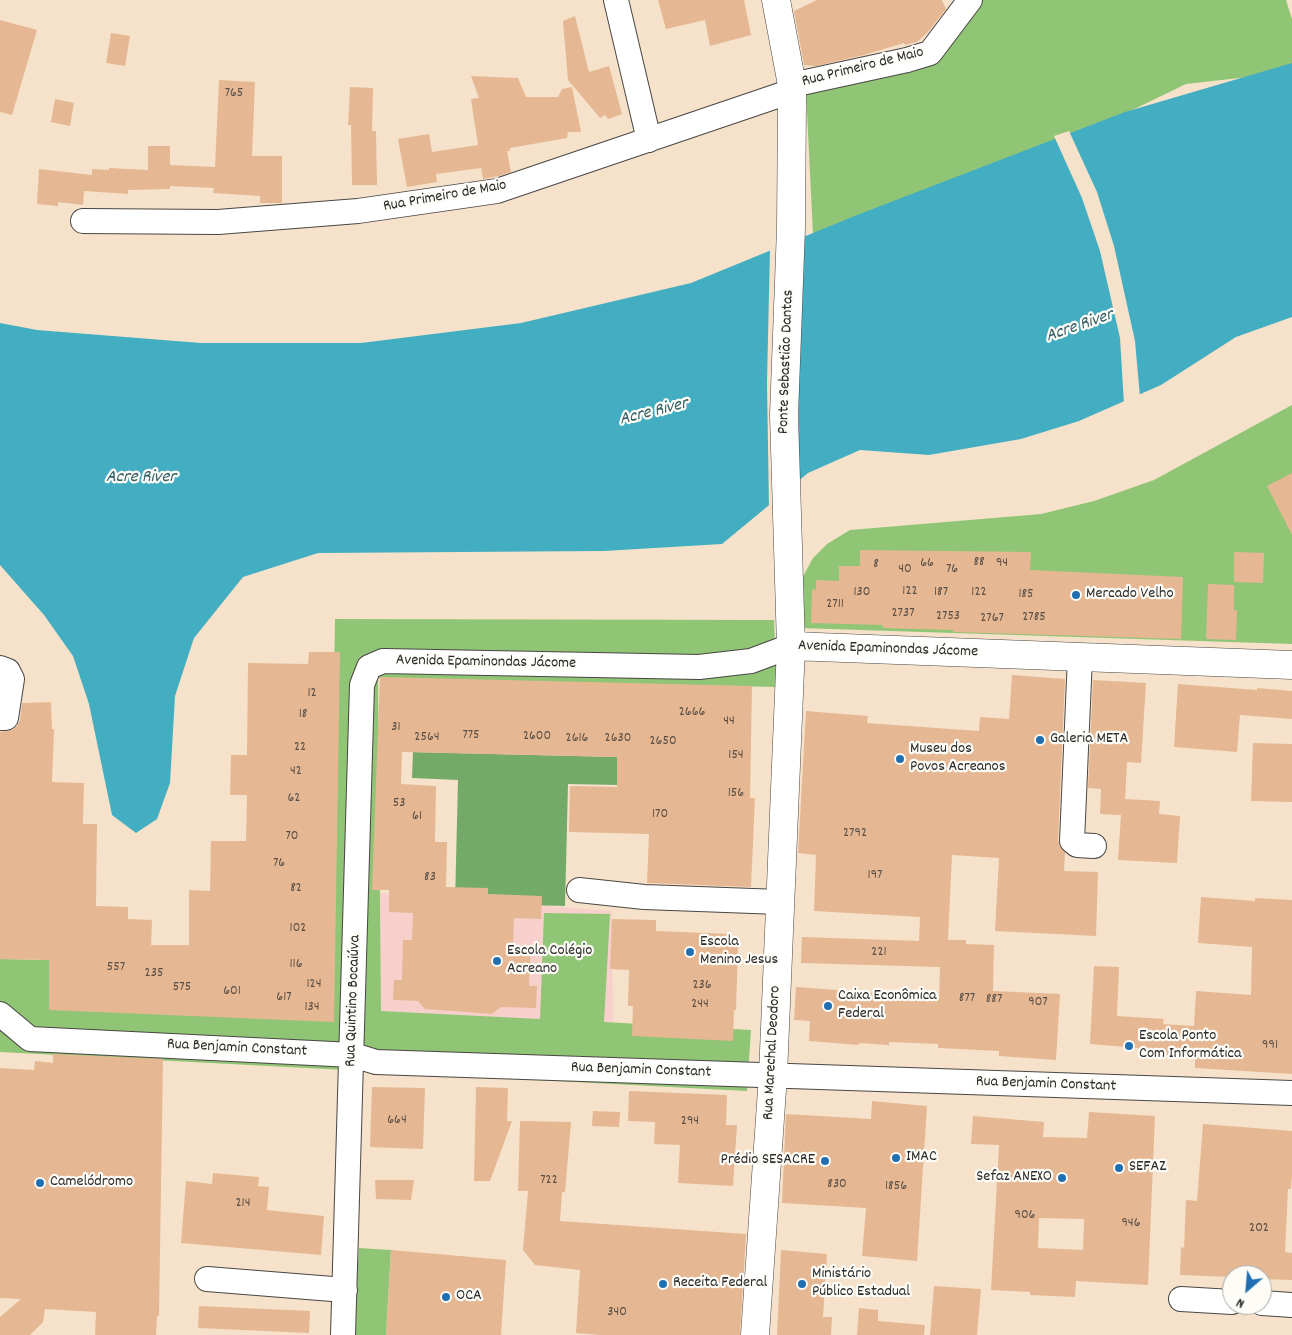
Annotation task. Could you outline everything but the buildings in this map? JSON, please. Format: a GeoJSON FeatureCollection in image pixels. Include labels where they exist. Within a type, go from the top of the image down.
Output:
{"type":"FeatureCollection","features":[{"type":"Feature","properties":{"kind":"main road","name":"Ponte Sebastião Dantas"},"geometry":{"type":"LineString","coordinates":[[776,0],[792,92],[791,228],[784,414],[791,634]]}},
{"type":"Feature","properties":{"kind":"main road","name":"Avenida Epaminondas Jácome"},"geometry":{"type":"LineString","coordinates":[[791,634],[1080,657],[1292,665]]}},
{"type":"Feature","properties":{"kind":"main road","name":"Rua Marechal Deodoro"},"geometry":{"type":"LineString","coordinates":[[755,1335],[773,1076],[791,634]]}},
{"type":"Feature","properties":{"kind":"street"},"geometry":{"type":"LineString","coordinates":[[616,0],[649,140]]}},
{"type":"Feature","properties":{"kind":"street","name":"Rua Primeiro de Maio"},"geometry":{"type":"LineString","coordinates":[[83,221],[218,222],[358,211],[497,190],[792,92],[930,53],[970,0]]}},
{"type":"Feature","properties":{"kind":"street","name":"Avenida Epaminondas Jácome"},"geometry":{"type":"LineString","coordinates":[[369,668],[383,661],[699,667],[751,660],[791,634]]}},
{"type":"Feature","properties":{"kind":"street"},"geometry":{"type":"LineString","coordinates":[[1080,657],[1072,841],[1078,845],[1094,846]]}},
{"type":"Feature","properties":{"kind":"street"},"geometry":{"type":"LineString","coordinates":[[0,668],[8,671],[12,679],[6,718],[0,718]]}},
{"type":"Feature","properties":{"kind":"street","name":"Rua Quintino Bocaiúva"},"geometry":{"type":"LineString","coordinates":[[344,1335],[362,685],[369,668]]}},
{"type":"Feature","properties":{"kind":"street"},"geometry":{"type":"LineString","coordinates":[[579,890],[644,897],[780,902]]}},
{"type":"Feature","properties":{"kind":"street","name":"Rua Benjamin Constant"},"geometry":{"type":"LineString","coordinates":[[0,1014],[30,1039],[353,1055],[376,1062],[1292,1093]]}},
{"type":"Feature","properties":{"kind":"street"},"geometry":{"type":"LineString","coordinates":[[207,1279],[345,1290]]}},
{"type":"Feature","properties":{"kind":"street"},"geometry":{"type":"LineString","coordinates":[[1181,1299],[1222,1301]]}},
{"type":"Feature","properties":{"kind":"street"},"geometry":{"type":"LineString","coordinates":[[1272,1304],[1292,1305]]}},
{"type":"Feature","properties":{"kind":"shaded area","name":"Escola Colégio Acreano"},"geometry":{"type":"Polygon","coordinates":[[[380,893],[612,911],[613,1028],[381,1011],[380,893]]]}},
{"type":"Feature","properties":{"kind":"green space"},"geometry":{"type":"Polygon","coordinates":[[[965,0],[1286,0],[1292,19],[1292,72],[1186,84],[1087,132],[813,235],[805,71],[919,45],[966,4],[965,0]]]}},
{"type":"Feature","properties":{"kind":"green space"},"geometry":{"type":"Polygon","coordinates":[[[1292,405],[1292,644],[799,628],[799,584],[813,558],[827,544],[850,530],[1041,514],[1094,501],[1154,480],[1292,405]]]}},
{"type":"Feature","properties":{"kind":"green space"},"geometry":{"type":"Polygon","coordinates":[[[335,619],[774,620],[777,687],[378,678],[381,1011],[540,1019],[544,913],[610,914],[604,1022],[751,1030],[747,1091],[0,1052],[0,959],[49,960],[329,1011],[335,619]]]}},
{"type":"Feature","properties":{"kind":"green space"},"geometry":{"type":"Polygon","coordinates":[[[413,752],[617,757],[619,785],[568,784],[565,906],[455,903],[458,780],[412,778],[413,752]]]}},
{"type":"Feature","properties":{"kind":"green space"},"geometry":{"type":"Polygon","coordinates":[[[359,1248],[391,1250],[386,1335],[353,1335],[359,1248]]]}},
{"type":"Feature","properties":{"kind":"water","name":"Acre River"},"geometry":{"type":"Polygon","coordinates":[[[1292,63],[1292,317],[1236,337],[1161,385],[1079,421],[1021,439],[929,455],[860,450],[808,473],[722,544],[604,551],[318,553],[243,577],[194,638],[175,696],[170,783],[157,819],[136,833],[112,815],[89,704],[73,656],[44,615],[0,565],[0,323],[37,330],[201,343],[361,343],[521,323],[691,283],[857,215],[1125,112],[1292,63]]]}},
{"type":"Feature","properties":{"kind":"pier"},"geometry":{"type":"Polygon","coordinates":[[[1069,131],[1097,192],[1114,246],[1135,341],[1140,397],[1124,404],[1120,338],[1100,251],[1082,198],[1054,136],[1069,131]]]}},
{"type":"Feature","properties":{"kind":"pier"},"geometry":{"type":"Polygon","coordinates":[[[802,235],[798,325],[799,483],[769,508],[767,383],[770,248],[802,235]]]}},
{"type":"Feature","properties":{"kind":"place","name":"Mercado Velho"},"geometry":{"type":"Point","coordinates":[1076,595]}},
{"type":"Feature","properties":{"kind":"place","name":"Galeria META"},"geometry":{"type":"Point","coordinates":[1040,740]}},
{"type":"Feature","properties":{"kind":"place","name":"Museu dos Povos Acreanos"},"geometry":{"type":"Point","coordinates":[900,759]}},
{"type":"Feature","properties":{"kind":"place","name":"Escola Menino Jesus"},"geometry":{"type":"Point","coordinates":[690,952]}},
{"type":"Feature","properties":{"kind":"place","name":"Escola Colégio Acreano"},"geometry":{"type":"Point","coordinates":[497,961]}},
{"type":"Feature","properties":{"kind":"place","name":"Caixa Econômica Federal"},"geometry":{"type":"Point","coordinates":[828,1006]}},
{"type":"Feature","properties":{"kind":"place","name":"Escola Ponto Com Informática"},"geometry":{"type":"Point","coordinates":[1129,1046]}},
{"type":"Feature","properties":{"kind":"place","name":"IMAC"},"geometry":{"type":"Point","coordinates":[896,1158]}},
{"type":"Feature","properties":{"kind":"place","name":"Prédio SESACRE"},"geometry":{"type":"Point","coordinates":[825,1161]}},
{"type":"Feature","properties":{"kind":"place","name":"SEFAZ"},"geometry":{"type":"Point","coordinates":[1119,1168]}},
{"type":"Feature","properties":{"kind":"place","name":"Sefaz ANEXO"},"geometry":{"type":"Point","coordinates":[1062,1178]}},
{"type":"Feature","properties":{"kind":"place","name":"Camelódromo"},"geometry":{"type":"Point","coordinates":[40,1183]}},
{"type":"Feature","properties":{"kind":"place","name":"Receita Federal"},"geometry":{"type":"Point","coordinates":[663,1284]}},
{"type":"Feature","properties":{"kind":"place","name":"Ministário Público Estadual"},"geometry":{"type":"Point","coordinates":[802,1284]}},
{"type":"Feature","properties":{"kind":"place","name":"OCA"},"geometry":{"type":"Point","coordinates":[446,1297]}}]}
